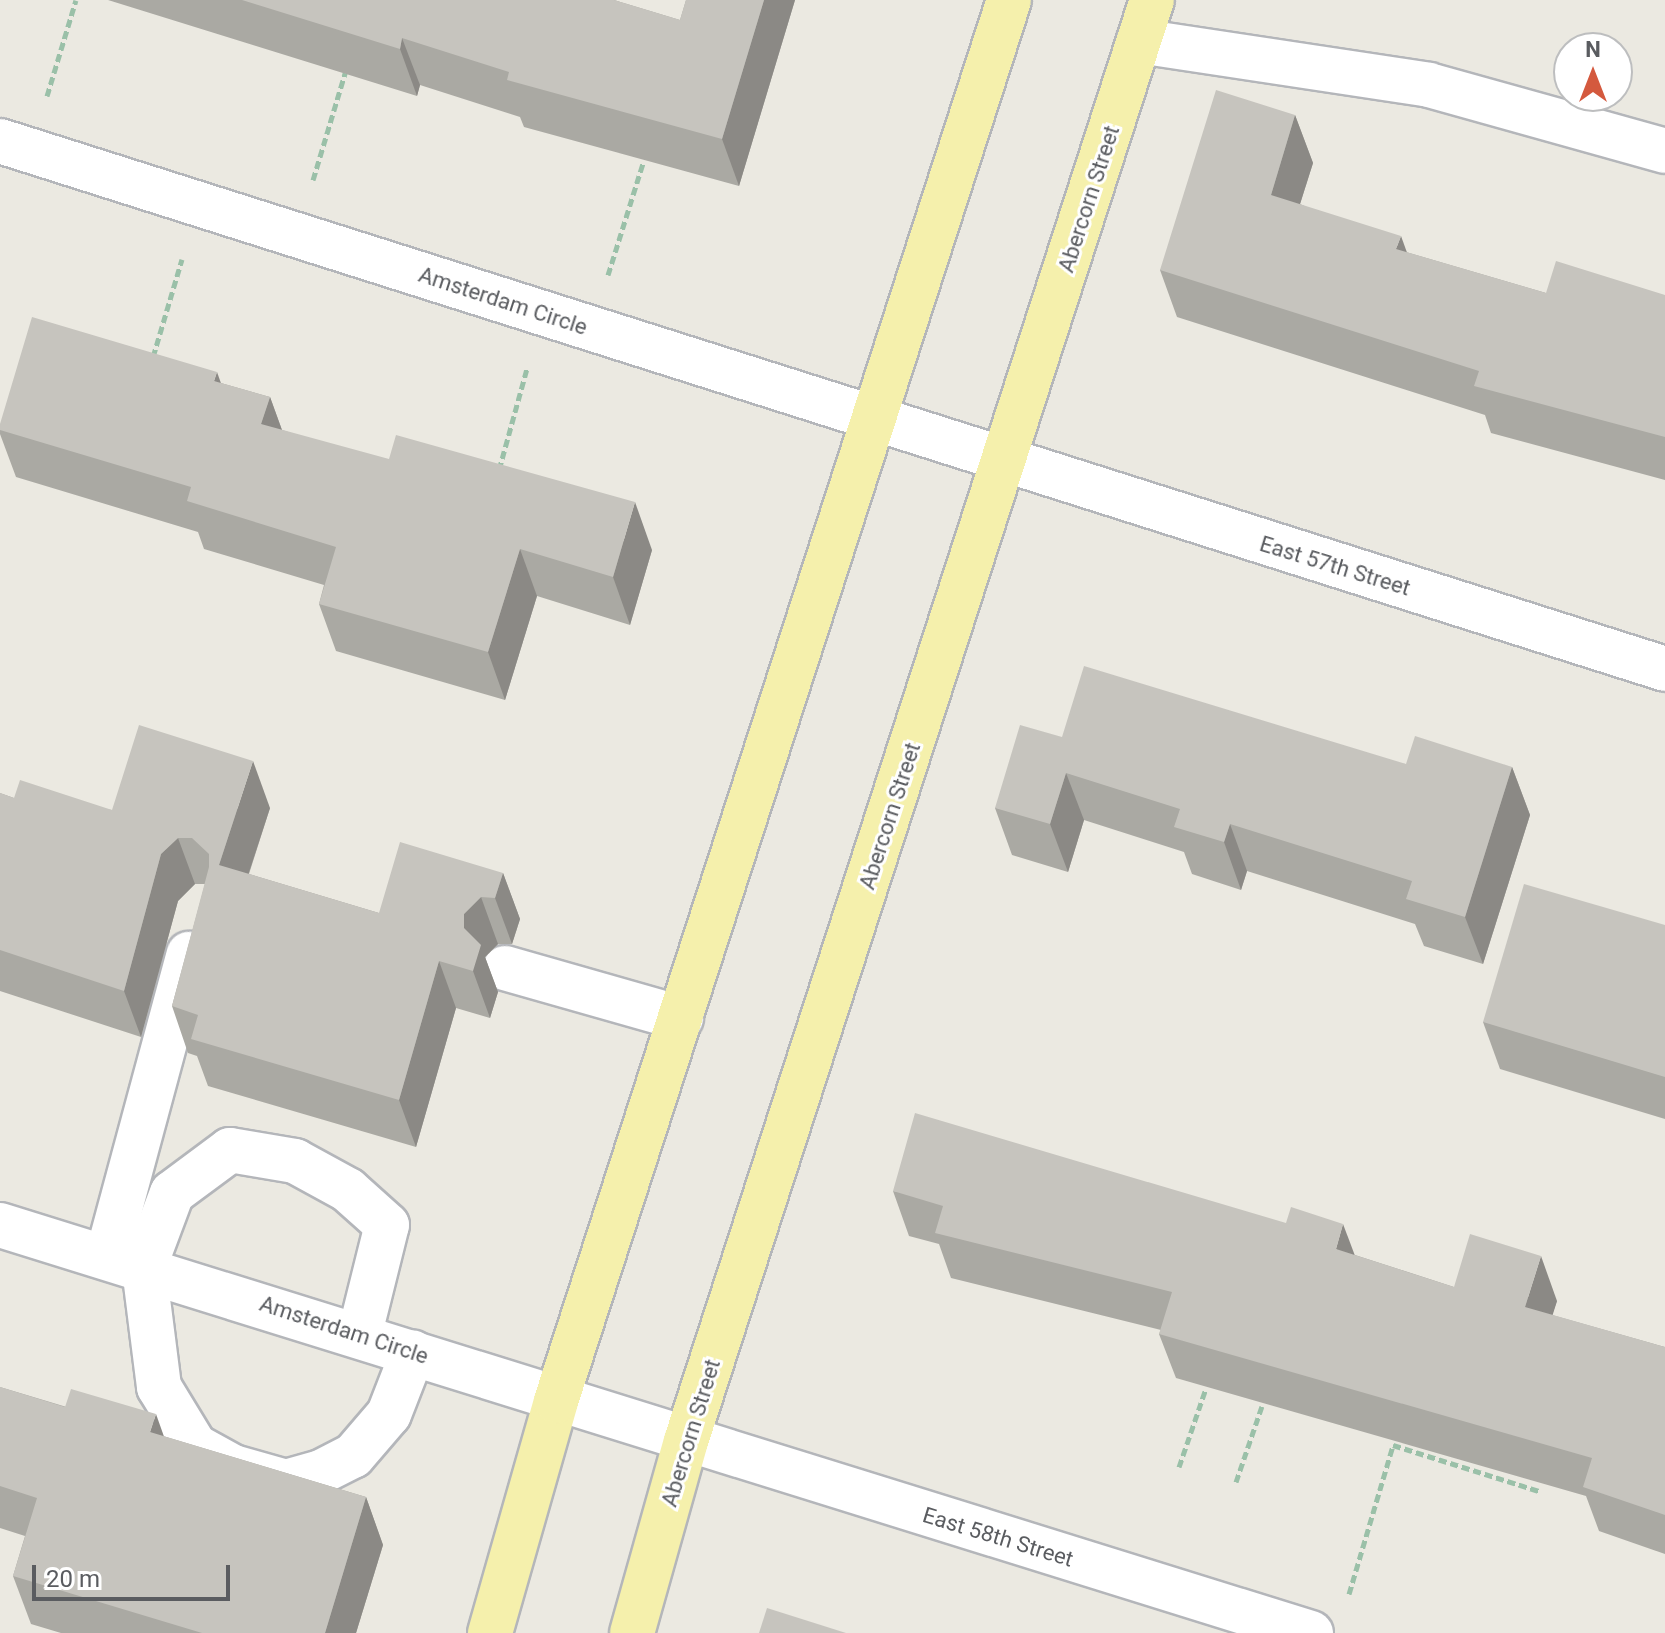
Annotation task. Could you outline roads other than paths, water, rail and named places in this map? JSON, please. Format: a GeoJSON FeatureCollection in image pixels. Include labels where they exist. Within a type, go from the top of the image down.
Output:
{"type":"FeatureCollection","features":[{"type":"Feature","properties":{"kind":"main road"},"geometry":{"type":"LineString","coordinates":[[490,1633],[556,1401],[875,423],[1009,0]]}},
{"type":"Feature","properties":{"kind":"main road","name":"Abercorn Street"},"geometry":{"type":"LineString","coordinates":[[632,1633],[686,1441],[1005,464],[1145,20]]}},
{"type":"Feature","properties":{"kind":"street"},"geometry":{"type":"LineString","coordinates":[[1145,20],[1429,85],[1665,151]]}},
{"type":"Feature","properties":{"kind":"street","name":"Amsterdam Circle"},"geometry":{"type":"LineString","coordinates":[[15,146],[543,313],[1005,464]]}},
{"type":"Feature","properties":{"kind":"street","name":"East 57th Street"},"geometry":{"type":"LineString","coordinates":[[1005,464],[1665,669]]}},
{"type":"Feature","properties":{"kind":"street"},"geometry":{"type":"LineString","coordinates":[[202,908],[126,1262],[159,1387],[195,1446],[233,1467],[286,1482],[353,1456],[389,1414],[413,1352]]}},
{"type":"Feature","properties":{"kind":"street"},"geometry":{"type":"LineString","coordinates":[[505,968],[681,1018]]}},
{"type":"Feature","properties":{"kind":"street"},"geometry":{"type":"LineString","coordinates":[[126,1262],[172,1193],[230,1150],[295,1161],[348,1190],[387,1225],[360,1333]]}},
{"type":"Feature","properties":{"kind":"street","name":"Amsterdam Circle"},"geometry":{"type":"LineString","coordinates":[[0,1225],[360,1333],[556,1401],[686,1441]]}},
{"type":"Feature","properties":{"kind":"street","name":"East 58th Street"},"geometry":{"type":"LineString","coordinates":[[686,1441],[1311,1633]]}}]}
